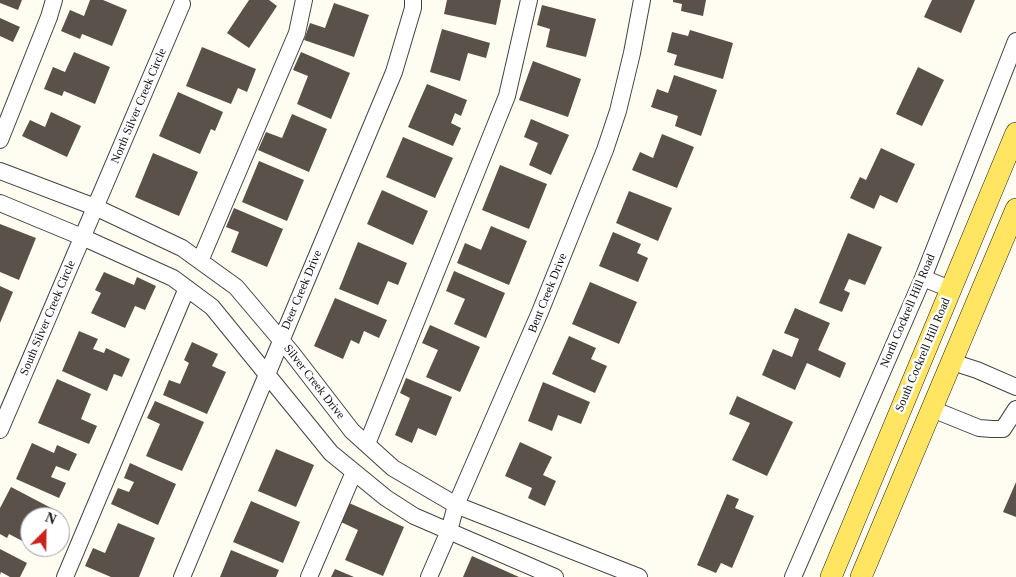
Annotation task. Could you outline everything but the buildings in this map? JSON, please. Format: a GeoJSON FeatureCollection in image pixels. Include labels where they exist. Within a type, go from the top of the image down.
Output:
{"type":"FeatureCollection","features":[{"type":"Feature","properties":{"kind":"main road","name":"South Cockrell Hill Road"},"geometry":{"type":"LineString","coordinates":[[831,577],[1016,133]]}},
{"type":"Feature","properties":{"kind":"main road"},"geometry":{"type":"LineString","coordinates":[[861,577],[1016,210]]}},
{"type":"Feature","properties":{"kind":"street"},"geometry":{"type":"LineString","coordinates":[[0,140],[54,0]]}},
{"type":"Feature","properties":{"kind":"street"},"geometry":{"type":"LineString","coordinates":[[200,261],[297,33],[304,0]]}},
{"type":"Feature","properties":{"kind":"street","name":"Deer Creek Drive"},"geometry":{"type":"LineString","coordinates":[[182,577],[394,72],[413,8],[413,0]]}},
{"type":"Feature","properties":{"kind":"street"},"geometry":{"type":"LineString","coordinates":[[367,444],[506,96],[529,0]]}},
{"type":"Feature","properties":{"kind":"street","name":"Bent Creek Drive"},"geometry":{"type":"LineString","coordinates":[[429,577],[448,531],[456,505],[540,312],[605,150],[618,111],[642,0]]}},
{"type":"Feature","properties":{"kind":"street","name":"North Silver Creek Circle"},"geometry":{"type":"LineString","coordinates":[[95,207],[182,4]]}},
{"type":"Feature","properties":{"kind":"street","name":"North Cockrell Hill Road"},"geometry":{"type":"LineString","coordinates":[[794,577],[923,278],[1016,41]]}},
{"type":"Feature","properties":{"kind":"street","name":"Silver Creek Drive"},"geometry":{"type":"LineString","coordinates":[[0,171],[95,207],[182,248],[236,287],[281,340],[352,431],[393,468],[456,505],[639,577]]}},
{"type":"Feature","properties":{"kind":"street"},"geometry":{"type":"LineString","coordinates":[[0,203],[173,278],[212,307],[331,453],[386,498],[414,516],[555,577]]}},
{"type":"Feature","properties":{"kind":"street","name":"South Silver Creek Circle"},"geometry":{"type":"LineString","coordinates":[[0,430],[95,207]]}},
{"type":"Feature","properties":{"kind":"street"},"geometry":{"type":"LineString","coordinates":[[923,278],[950,288]]}},
{"type":"Feature","properties":{"kind":"street"},"geometry":{"type":"LineString","coordinates":[[65,577],[187,288]]}},
{"type":"Feature","properties":{"kind":"street"},"geometry":{"type":"LineString","coordinates":[[952,362],[977,370],[1016,387]]}},
{"type":"Feature","properties":{"kind":"street"},"geometry":{"type":"LineString","coordinates":[[932,409],[979,428],[992,430],[1003,429],[1016,409]]}},
{"type":"Feature","properties":{"kind":"street"},"geometry":{"type":"LineString","coordinates":[[309,577],[354,472]]}}]}
